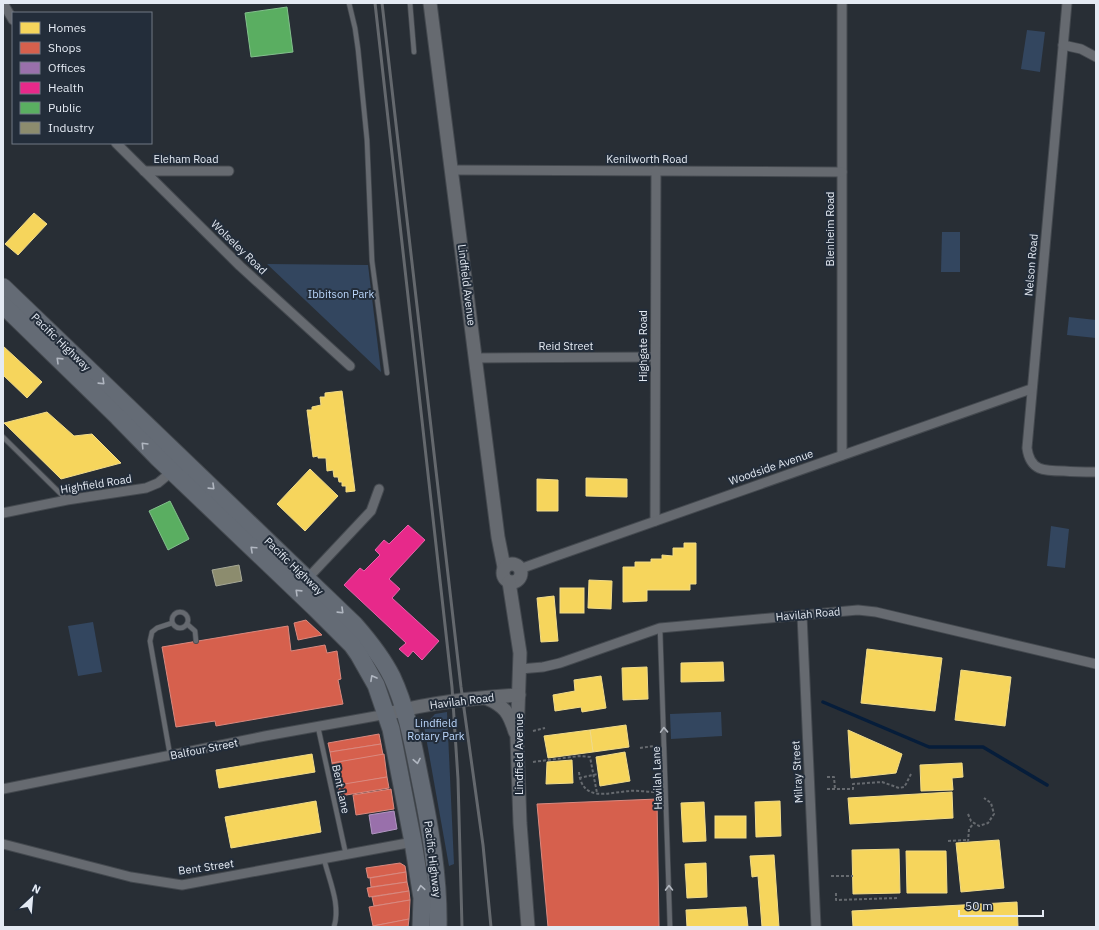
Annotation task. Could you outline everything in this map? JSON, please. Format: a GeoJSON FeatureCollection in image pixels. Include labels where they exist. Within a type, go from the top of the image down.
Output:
{"type":"FeatureCollection","features":[{"type":"Feature","properties":{"kind":"highway","name":"Pacific Highway"},"geometry":{"type":"LineString","coordinates":[[3,287],[355,625],[374,647],[392,677],[410,724],[431,838],[437,888],[438,927]]}},
{"type":"Feature","properties":{"kind":"highway","name":"Pacific Highway"},"geometry":{"type":"LineString","coordinates":[[3,305],[172,472],[352,645],[376,685],[391,729],[413,842],[422,898],[421,927]]}},
{"type":"Feature","properties":{"kind":"street"},"geometry":{"type":"LineString","coordinates":[[3,3],[12,18]]}},
{"type":"Feature","properties":{"kind":"street","name":"Lindfield Avenue"},"geometry":{"type":"LineString","coordinates":[[430,3],[498,537],[504,567]]}},
{"type":"Feature","properties":{"kind":"street","name":"Blenheim Road"},"geometry":{"type":"LineString","coordinates":[[842,3],[842,455]]}},
{"type":"Feature","properties":{"kind":"street","name":"Nelson Road"},"geometry":{"type":"LineString","coordinates":[[1067,3],[1031,389],[1027,448],[1029,458],[1032,463],[1042,470],[1096,472]]}},
{"type":"Feature","properties":{"kind":"street"},"geometry":{"type":"LineString","coordinates":[[1063,45],[1081,49],[1096,57]]}},
{"type":"Feature","properties":{"kind":"street","name":"Wolseley Road"},"geometry":{"type":"LineString","coordinates":[[117,144],[240,266],[350,366]]}},
{"type":"Feature","properties":{"kind":"street","name":"Kenilworth Road"},"geometry":{"type":"LineString","coordinates":[[452,170],[842,172]]}},
{"type":"Feature","properties":{"kind":"street","name":"Eleham Road"},"geometry":{"type":"LineString","coordinates":[[144,171],[229,171]]}},
{"type":"Feature","properties":{"kind":"street","name":"Highgate Road"},"geometry":{"type":"LineString","coordinates":[[656,171],[656,521]]}},
{"type":"Feature","properties":{"kind":"street","name":"Reid Street"},"geometry":{"type":"LineString","coordinates":[[476,358],[655,357]]}},
{"type":"Feature","properties":{"kind":"street","name":"Woodside Avenue"},"geometry":{"type":"LineString","coordinates":[[520,570],[1031,389]]}},
{"type":"Feature","properties":{"kind":"street","name":"Highfield Road"},"geometry":{"type":"LineString","coordinates":[[3,513],[67,500],[146,488],[158,483],[184,460]]}},
{"type":"Feature","properties":{"kind":"street"},"geometry":{"type":"LineString","coordinates":[[307,579],[371,510],[379,489]]}},
{"type":"Feature","properties":{"kind":"street"},"geometry":{"type":"LineString","coordinates":[[509,564],[514,564],[520,570],[518,580],[509,582],[504,578],[504,567],[509,564]]}},
{"type":"Feature","properties":{"kind":"street","name":"Lindfield Avenue"},"geometry":{"type":"LineString","coordinates":[[509,582],[519,640],[520,668],[518,739],[520,823],[528,927]]}},
{"type":"Feature","properties":{"kind":"street","name":"Havilah Road"},"geometry":{"type":"LineString","coordinates":[[520,668],[553,666],[660,628],[858,610],[876,612],[1096,664]]}},
{"type":"Feature","properties":{"kind":"street","name":"Milray Street"},"geometry":{"type":"LineString","coordinates":[[802,615],[816,927]]}},
{"type":"Feature","properties":{"kind":"street","name":"Havilah Road"},"geometry":{"type":"LineString","coordinates":[[404,709],[439,703],[519,695]]}},
{"type":"Feature","properties":{"kind":"street"},"geometry":{"type":"LineString","coordinates":[[486,698],[504,708],[510,718],[518,739]]}},
{"type":"Feature","properties":{"kind":"street","name":"Balfour Street"},"geometry":{"type":"LineString","coordinates":[[3,789],[170,755],[387,714],[404,709]]}},
{"type":"Feature","properties":{"kind":"street","name":"Bent Street"},"geometry":{"type":"LineString","coordinates":[[3,844],[131,877],[182,884],[413,842]]}},
{"type":"Feature","properties":{"kind":"lane"},"geometry":{"type":"LineString","coordinates":[[348,3],[355,28],[358,49],[366,132],[372,262],[386,373]]}},
{"type":"Feature","properties":{"kind":"lane"},"geometry":{"type":"LineString","coordinates":[[410,3],[414,52]]}},
{"type":"Feature","properties":{"kind":"lane"},"geometry":{"type":"LineString","coordinates":[[3,437],[67,500]]}},
{"type":"Feature","properties":{"kind":"lane"},"geometry":{"type":"LineString","coordinates":[[179,612],[186,615],[188,618],[187,624],[184,628],[180,629],[173,626],[172,623],[173,615],[179,612]]}},
{"type":"Feature","properties":{"kind":"lane"},"geometry":{"type":"LineString","coordinates":[[170,755],[150,641],[152,632],[156,628],[172,623]]}},
{"type":"Feature","properties":{"kind":"lane"},"geometry":{"type":"LineString","coordinates":[[187,624],[195,631],[196,641]]}},
{"type":"Feature","properties":{"kind":"lane","name":"Havilah Lane"},"geometry":{"type":"LineString","coordinates":[[660,628],[670,927]]}},
{"type":"Feature","properties":{"kind":"lane","name":"Bent Lane"},"geometry":{"type":"LineString","coordinates":[[318,727],[346,854]]}},
{"type":"Feature","properties":{"kind":"lane"},"geometry":{"type":"LineString","coordinates":[[324,858],[337,910],[334,927]]}},
{"type":"Feature","properties":{"kind":"path"},"geometry":{"type":"LineString","coordinates":[[533,731],[545,728]]}},
{"type":"Feature","properties":{"kind":"path"},"geometry":{"type":"LineString","coordinates":[[640,748],[654,746]]}},
{"type":"Feature","properties":{"kind":"path"},"geometry":{"type":"LineString","coordinates":[[533,762],[579,756],[590,757],[597,793]]}},
{"type":"Feature","properties":{"kind":"path"},"geometry":{"type":"LineString","coordinates":[[579,772],[580,782],[585,789],[590,792],[611,794],[630,790],[654,792]]}},
{"type":"Feature","properties":{"kind":"path"},"geometry":{"type":"LineString","coordinates":[[579,778],[598,774]]}},
{"type":"Feature","properties":{"kind":"path"},"geometry":{"type":"LineString","coordinates":[[827,789],[853,788],[853,784],[882,782],[899,788],[904,787],[911,774]]}},
{"type":"Feature","properties":{"kind":"path"},"geometry":{"type":"LineString","coordinates":[[827,777],[834,777],[835,789]]}},
{"type":"Feature","properties":{"kind":"path"},"geometry":{"type":"LineString","coordinates":[[968,814],[971,821],[979,826],[988,823],[994,814],[991,803],[984,798]]}},
{"type":"Feature","properties":{"kind":"path"},"geometry":{"type":"LineString","coordinates":[[948,841],[968,841],[970,837],[969,829],[974,823]]}},
{"type":"Feature","properties":{"kind":"path"},"geometry":{"type":"LineString","coordinates":[[831,876],[853,876]]}},
{"type":"Feature","properties":{"kind":"path"},"geometry":{"type":"LineString","coordinates":[[836,893],[836,900],[898,898]]}},
{"type":"Feature","properties":{"kind":"green space"},"geometry":{"type":"Polygon","coordinates":[[[1027,30],[1045,32],[1040,72],[1021,69],[1027,30]]]}},
{"type":"Feature","properties":{"kind":"green space"},"geometry":{"type":"Polygon","coordinates":[[[942,232],[960,232],[960,272],[941,272],[942,232]]]}},
{"type":"Feature","properties":{"kind":"green space","name":"Ibbitson Park"},"geometry":{"type":"Polygon","coordinates":[[[267,264],[368,265],[381,372],[267,264]]]}},
{"type":"Feature","properties":{"kind":"green space"},"geometry":{"type":"Polygon","coordinates":[[[1069,317],[1096,320],[1096,338],[1067,335],[1069,317]]]}},
{"type":"Feature","properties":{"kind":"green space"},"geometry":{"type":"Polygon","coordinates":[[[1051,526],[1069,529],[1065,568],[1047,566],[1051,526]]]}},
{"type":"Feature","properties":{"kind":"green space"},"geometry":{"type":"Polygon","coordinates":[[[93,622],[102,672],[78,676],[68,626],[93,622]]]}},
{"type":"Feature","properties":{"kind":"green space","name":"Lindfield Rotary Park"},"geometry":{"type":"Polygon","coordinates":[[[447,712],[454,864],[449,866],[424,726],[435,714],[447,712]]]}},
{"type":"Feature","properties":{"kind":"green space"},"geometry":{"type":"Polygon","coordinates":[[[721,712],[722,736],[671,739],[670,714],[721,712]]]}},
{"type":"Feature","properties":{"kind":"building: Homes"},"geometry":{"type":"Polygon","coordinates":[[[34,213],[47,224],[18,255],[5,244],[34,213]]]}},
{"type":"Feature","properties":{"kind":"building: Homes"},"geometry":{"type":"Polygon","coordinates":[[[3,346],[42,382],[27,398],[3,375],[3,346]]]}},
{"type":"Feature","properties":{"kind":"building: Homes"},"geometry":{"type":"Polygon","coordinates":[[[342,391],[355,491],[346,492],[346,486],[342,486],[342,482],[339,482],[338,477],[334,477],[333,470],[327,471],[326,458],[318,458],[318,456],[313,457],[307,410],[312,410],[312,407],[321,405],[320,397],[325,397],[325,393],[342,391]]]}},
{"type":"Feature","properties":{"kind":"building: Homes"},"geometry":{"type":"Polygon","coordinates":[[[47,412],[74,436],[92,434],[121,463],[61,479],[4,423],[47,412]]]}},
{"type":"Feature","properties":{"kind":"building: Homes"},"geometry":{"type":"Polygon","coordinates":[[[310,469],[338,496],[305,531],[277,504],[310,469]]]}},
{"type":"Feature","properties":{"kind":"building: Homes"},"geometry":{"type":"Polygon","coordinates":[[[586,478],[627,479],[627,497],[586,496],[586,478]]]}},
{"type":"Feature","properties":{"kind":"building: Homes"},"geometry":{"type":"Polygon","coordinates":[[[537,479],[558,480],[558,511],[537,511],[537,479]]]}},
{"type":"Feature","properties":{"kind":"building: Homes"},"geometry":{"type":"Polygon","coordinates":[[[684,543],[696,543],[696,584],[690,584],[690,590],[647,590],[647,601],[623,602],[623,567],[635,567],[635,562],[651,562],[651,559],[662,559],[662,555],[673,556],[673,548],[684,548],[684,543]]]}},
{"type":"Feature","properties":{"kind":"building: Homes"},"geometry":{"type":"Polygon","coordinates":[[[589,580],[612,581],[611,609],[588,608],[589,580]]]}},
{"type":"Feature","properties":{"kind":"building: Homes"},"geometry":{"type":"Polygon","coordinates":[[[560,588],[584,588],[584,613],[560,613],[560,588]]]}},
{"type":"Feature","properties":{"kind":"building: Homes"},"geometry":{"type":"Polygon","coordinates":[[[554,596],[558,641],[541,642],[537,598],[554,596]]]}},
{"type":"Feature","properties":{"kind":"building: Homes"},"geometry":{"type":"Polygon","coordinates":[[[867,649],[942,658],[935,711],[861,703],[867,649]]]}},
{"type":"Feature","properties":{"kind":"building: Homes"},"geometry":{"type":"Polygon","coordinates":[[[723,662],[724,681],[681,682],[681,663],[723,662]]]}},
{"type":"Feature","properties":{"kind":"building: Homes"},"geometry":{"type":"Polygon","coordinates":[[[647,667],[648,699],[623,700],[622,668],[647,667]]]}},
{"type":"Feature","properties":{"kind":"building: Homes"},"geometry":{"type":"Polygon","coordinates":[[[961,670],[1011,677],[1005,726],[955,720],[961,670]]]}},
{"type":"Feature","properties":{"kind":"building: Homes"},"geometry":{"type":"Polygon","coordinates":[[[601,676],[606,708],[582,712],[581,707],[555,711],[553,695],[575,691],[574,680],[601,676]]]}},
{"type":"Feature","properties":{"kind":"building: Homes"},"geometry":{"type":"Polygon","coordinates":[[[626,725],[629,747],[593,752],[590,730],[626,725]]]}},
{"type":"Feature","properties":{"kind":"building: Homes"},"geometry":{"type":"Polygon","coordinates":[[[590,730],[593,752],[548,758],[544,736],[590,730]]]}},
{"type":"Feature","properties":{"kind":"building: Homes"},"geometry":{"type":"Polygon","coordinates":[[[848,730],[902,754],[896,773],[851,778],[848,730]]]}},
{"type":"Feature","properties":{"kind":"building: Homes"},"geometry":{"type":"Polygon","coordinates":[[[625,752],[630,781],[600,786],[596,757],[625,752]]]}},
{"type":"Feature","properties":{"kind":"building: Homes"},"geometry":{"type":"Polygon","coordinates":[[[312,754],[315,772],[219,788],[216,770],[312,754]]]}},
{"type":"Feature","properties":{"kind":"building: Homes"},"geometry":{"type":"Polygon","coordinates":[[[572,760],[573,783],[546,784],[547,762],[572,760]]]}},
{"type":"Feature","properties":{"kind":"building: Homes"},"geometry":{"type":"Polygon","coordinates":[[[962,763],[963,777],[952,778],[953,790],[921,791],[920,765],[962,763]]]}},
{"type":"Feature","properties":{"kind":"building: Homes"},"geometry":{"type":"Polygon","coordinates":[[[952,792],[953,818],[850,824],[848,798],[952,792]]]}},
{"type":"Feature","properties":{"kind":"building: Homes"},"geometry":{"type":"Polygon","coordinates":[[[316,801],[321,832],[231,848],[225,817],[316,801]]]}},
{"type":"Feature","properties":{"kind":"building: Homes"},"geometry":{"type":"Polygon","coordinates":[[[780,801],[781,836],[756,837],[755,802],[780,801]]]}},
{"type":"Feature","properties":{"kind":"building: Homes"},"geometry":{"type":"Polygon","coordinates":[[[704,802],[706,841],[683,842],[681,803],[704,802]]]}},
{"type":"Feature","properties":{"kind":"building: Homes"},"geometry":{"type":"Polygon","coordinates":[[[715,816],[746,816],[746,838],[715,838],[715,816]]]}},
{"type":"Feature","properties":{"kind":"building: Homes"},"geometry":{"type":"Polygon","coordinates":[[[999,840],[1004,888],[961,892],[956,843],[999,840]]]}},
{"type":"Feature","properties":{"kind":"building: Homes"},"geometry":{"type":"Polygon","coordinates":[[[899,849],[900,893],[853,894],[852,850],[899,849]]]}},
{"type":"Feature","properties":{"kind":"building: Homes"},"geometry":{"type":"Polygon","coordinates":[[[906,851],[946,851],[947,893],[907,893],[906,851]]]}},
{"type":"Feature","properties":{"kind":"building: Homes"},"geometry":{"type":"Polygon","coordinates":[[[774,855],[779,927],[762,927],[758,876],[752,877],[750,856],[774,855]]]}},
{"type":"Feature","properties":{"kind":"building: Homes"},"geometry":{"type":"Polygon","coordinates":[[[706,863],[707,897],[687,898],[685,864],[706,863]]]}},
{"type":"Feature","properties":{"kind":"building: Homes"},"geometry":{"type":"Polygon","coordinates":[[[1017,902],[1018,927],[853,927],[852,911],[1017,902]]]}},
{"type":"Feature","properties":{"kind":"building: Homes"},"geometry":{"type":"Polygon","coordinates":[[[746,907],[748,927],[687,927],[686,910],[746,907]]]}},
{"type":"Feature","properties":{"kind":"building: Shops"},"geometry":{"type":"Polygon","coordinates":[[[306,620],[322,635],[298,640],[294,623],[306,620]]]}},
{"type":"Feature","properties":{"kind":"building: Shops"},"geometry":{"type":"Polygon","coordinates":[[[288,626],[291,651],[325,645],[327,653],[337,651],[341,679],[338,680],[343,704],[216,726],[215,721],[176,727],[162,647],[288,626]]]}},
{"type":"Feature","properties":{"kind":"building: Shops"},"geometry":{"type":"Polygon","coordinates":[[[379,734],[381,744],[330,752],[328,743],[379,734]]]}},
{"type":"Feature","properties":{"kind":"building: Shops"},"geometry":{"type":"Polygon","coordinates":[[[381,744],[383,755],[332,763],[330,752],[381,744]]]}},
{"type":"Feature","properties":{"kind":"building: Shops"},"geometry":{"type":"Polygon","coordinates":[[[384,754],[387,777],[336,786],[332,763],[384,754]]]}},
{"type":"Feature","properties":{"kind":"building: Shops"},"geometry":{"type":"Polygon","coordinates":[[[387,777],[389,788],[340,796],[338,785],[387,777]]]}},
{"type":"Feature","properties":{"kind":"building: Shops"},"geometry":{"type":"Polygon","coordinates":[[[391,789],[394,809],[356,815],[353,795],[391,789]]]}},
{"type":"Feature","properties":{"kind":"building: Shops"},"geometry":{"type":"Polygon","coordinates":[[[657,799],[659,927],[548,927],[537,804],[657,799]]]}},
{"type":"Feature","properties":{"kind":"building: Shops"},"geometry":{"type":"Polygon","coordinates":[[[400,863],[405,866],[406,872],[368,878],[366,868],[400,863]]]}},
{"type":"Feature","properties":{"kind":"building: Shops"},"geometry":{"type":"Polygon","coordinates":[[[406,872],[407,882],[371,887],[370,878],[406,872]]]}},
{"type":"Feature","properties":{"kind":"building: Shops"},"geometry":{"type":"Polygon","coordinates":[[[407,882],[409,891],[369,897],[367,888],[407,882]]]}},
{"type":"Feature","properties":{"kind":"building: Shops"},"geometry":{"type":"Polygon","coordinates":[[[409,891],[410,900],[374,906],[372,897],[409,891]]]}},
{"type":"Feature","properties":{"kind":"building: Shops"},"geometry":{"type":"Polygon","coordinates":[[[410,900],[409,919],[373,926],[369,907],[410,900]]]}},
{"type":"Feature","properties":{"kind":"building: Shops"},"geometry":{"type":"Polygon","coordinates":[[[409,919],[408,927],[373,927],[373,926],[409,919]]]}},
{"type":"Feature","properties":{"kind":"building: Offices"},"geometry":{"type":"Polygon","coordinates":[[[394,811],[397,829],[372,834],[369,815],[394,811]]]}},
{"type":"Feature","properties":{"kind":"building: Health"},"geometry":{"type":"Polygon","coordinates":[[[408,525],[425,540],[389,579],[400,589],[392,598],[439,641],[422,660],[413,651],[408,657],[399,649],[406,643],[344,585],[360,568],[364,571],[380,555],[375,550],[384,540],[389,544],[408,525]]]}},
{"type":"Feature","properties":{"kind":"building: Public"},"geometry":{"type":"Polygon","coordinates":[[[287,7],[293,52],[251,57],[245,13],[287,7]]]}},
{"type":"Feature","properties":{"kind":"building: Public"},"geometry":{"type":"Polygon","coordinates":[[[170,501],[189,539],[168,550],[149,511],[170,501]]]}},
{"type":"Feature","properties":{"kind":"building: Industry"},"geometry":{"type":"Polygon","coordinates":[[[239,565],[242,581],[216,586],[212,570],[239,565]]]}},
{"type":"Feature","properties":{"kind":"waterway"},"geometry":{"type":"LineString","coordinates":[[823,702],[929,747],[983,747],[1047,785]]}},
{"type":"Feature","properties":{"kind":"railway"},"geometry":{"type":"LineString","coordinates":[[375,3],[452,687],[458,779],[462,927]]}},
{"type":"Feature","properties":{"kind":"railway"},"geometry":{"type":"LineString","coordinates":[[382,3],[461,687],[483,845],[491,927]]}}]}
